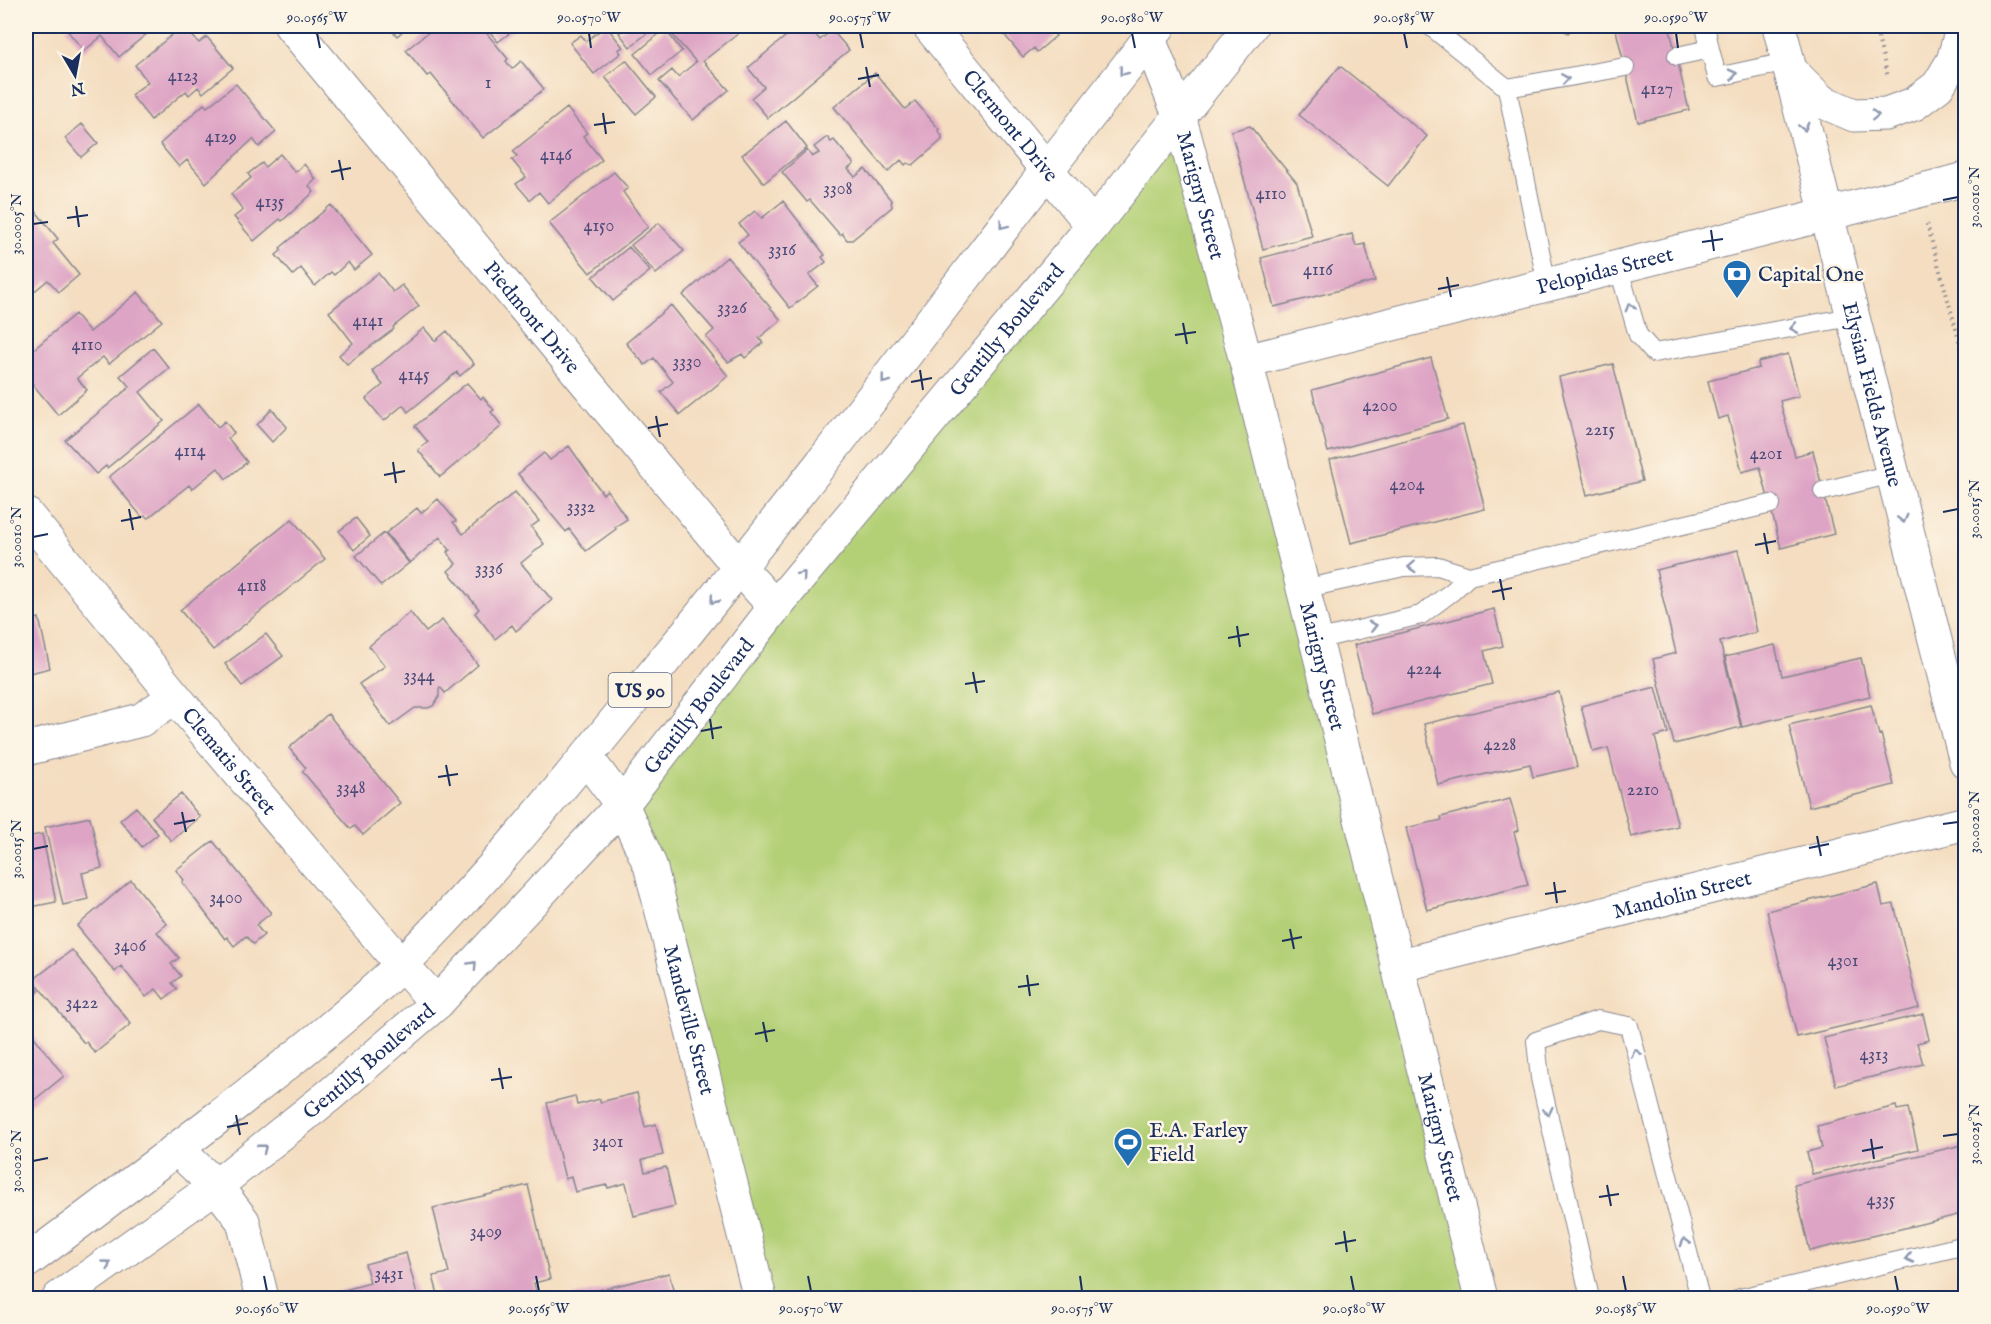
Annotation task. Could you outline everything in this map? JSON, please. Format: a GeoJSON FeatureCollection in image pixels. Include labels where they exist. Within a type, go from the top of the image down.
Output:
{"type":"FeatureCollection","features":[{"type":"Feature","properties":{"kind":"street","name":"Piedmont Drive"},"geometry":{"type":"LineString","coordinates":[[291,26],[740,568],[775,607]]}},
{"type":"Feature","properties":{"kind":"street","name":"Clermont Drive"},"geometry":{"type":"LineString","coordinates":[[929,26],[1093,226]]}},
{"type":"Feature","properties":{"kind":"street","name":"Gentilly Boulevard"},"geometry":{"type":"LineString","coordinates":[[59,1299],[216,1185],[331,1094],[437,1003],[622,805],[775,607],[1093,226],[1251,26]]}},
{"type":"Feature","properties":{"kind":"street","name":"Elysian Fields Avenue"},"geometry":{"type":"LineString","coordinates":[[1779,26],[1965,762]]}},
{"type":"Feature","properties":{"kind":"street","name":"US 90"},"geometry":{"type":"LineString","coordinates":[[26,1262],[313,1044],[401,964],[461,903],[586,757],[740,568],[1154,32]]}},
{"type":"Feature","properties":{"kind":"street","name":"Marigny Street"},"geometry":{"type":"LineString","coordinates":[[1154,32],[1246,361],[1481,1299]]}},
{"type":"Feature","properties":{"kind":"street"},"geometry":{"type":"LineString","coordinates":[[1789,66],[1821,101],[1854,116],[1886,114],[1914,104],[1938,86],[1953,61],[1962,37]]}},
{"type":"Feature","properties":{"kind":"street","name":"Pelopidas Street"},"geometry":{"type":"LineString","coordinates":[[1246,361],[1965,179]]}},
{"type":"Feature","properties":{"kind":"street","name":"Clematis Street"},"geometry":{"type":"LineString","coordinates":[[26,514],[175,697],[401,964],[437,1003]]}},
{"type":"Feature","properties":{"kind":"street"},"geometry":{"type":"LineString","coordinates":[[26,749],[141,720],[175,697]]}},
{"type":"Feature","properties":{"kind":"street","name":"Mandeville Street"},"geometry":{"type":"LineString","coordinates":[[586,757],[622,805],[650,865],[760,1299]]}},
{"type":"Feature","properties":{"kind":"street","name":"Mandolin Street"},"geometry":{"type":"LineString","coordinates":[[1397,966],[1965,823]]}},
{"type":"Feature","properties":{"kind":"street"},"geometry":{"type":"LineString","coordinates":[[177,1149],[216,1185],[243,1221],[262,1299]]}},
{"type":"Feature","properties":{"kind":"lane"},"geometry":{"type":"LineString","coordinates":[[1430,26],[1507,88],[1547,285]]}},
{"type":"Feature","properties":{"kind":"lane"},"geometry":{"type":"LineString","coordinates":[[1705,26],[1717,77],[1789,66]]}},
{"type":"Feature","properties":{"kind":"lane"},"geometry":{"type":"LineString","coordinates":[[1677,56],[1710,49]]}},
{"type":"Feature","properties":{"kind":"lane"},"geometry":{"type":"LineString","coordinates":[[1507,88],[1625,67]]}},
{"type":"Feature","properties":{"kind":"lane"},"geometry":{"type":"LineString","coordinates":[[1618,266],[1638,335],[1654,353],[1851,317]]}},
{"type":"Feature","properties":{"kind":"lane"},"geometry":{"type":"LineString","coordinates":[[1823,491],[1892,474]]}},
{"type":"Feature","properties":{"kind":"lane"},"geometry":{"type":"LineString","coordinates":[[1303,589],[1404,567],[1438,566],[1469,576],[1771,504]]}},
{"type":"Feature","properties":{"kind":"lane"},"geometry":{"type":"LineString","coordinates":[[1316,640],[1421,615],[1454,591],[1469,576]]}},
{"type":"Feature","properties":{"kind":"lane"},"geometry":{"type":"LineString","coordinates":[[1590,1299],[1540,1078],[1536,1041],[1598,1020],[1629,1026],[1700,1299]]}},
{"type":"Feature","properties":{"kind":"lane"},"geometry":{"type":"LineString","coordinates":[[1740,1299],[1965,1245]]}},
{"type":"Feature","properties":{"kind":"path"},"geometry":{"type":"LineString","coordinates":[[1875,26],[1890,83]]}},
{"type":"Feature","properties":{"kind":"green space"},"geometry":{"type":"Polygon","coordinates":[[[1179,115],[1481,1298],[760,1298],[622,805],[1179,115]]]}},
{"type":"Feature","properties":{"kind":"building"},"geometry":{"type":"Polygon","coordinates":[[[70,26],[156,26],[119,57],[102,36],[84,51],[66,29],[70,26]]]}},
{"type":"Feature","properties":{"kind":"building"},"geometry":{"type":"Polygon","coordinates":[[[183,26],[199,43],[207,37],[233,68],[203,93],[198,87],[189,95],[186,91],[151,120],[131,95],[148,82],[135,65],[183,26]]]}},
{"type":"Feature","properties":{"kind":"building"},"geometry":{"type":"Polygon","coordinates":[[[388,26],[409,26],[397,36],[388,26]]]}},
{"type":"Feature","properties":{"kind":"building"},"geometry":{"type":"Polygon","coordinates":[[[512,26],[515,29],[498,42],[487,28],[484,30],[508,59],[506,61],[512,69],[521,61],[544,89],[483,138],[431,74],[427,76],[406,50],[431,30],[429,27],[512,26]]]}},
{"type":"Feature","properties":{"kind":"building"},"geometry":{"type":"Polygon","coordinates":[[[606,26],[623,47],[618,50],[621,53],[594,74],[570,43],[581,35],[586,41],[606,26]]]}},
{"type":"Feature","properties":{"kind":"building"},"geometry":{"type":"Polygon","coordinates":[[[628,26],[656,26],[630,47],[619,33],[628,26]]]}},
{"type":"Feature","properties":{"kind":"building"},"geometry":{"type":"Polygon","coordinates":[[[665,26],[748,26],[703,61],[729,90],[693,120],[659,81],[672,70],[678,77],[696,62],[665,26]]]}},
{"type":"Feature","properties":{"kind":"building"},"geometry":{"type":"Polygon","coordinates":[[[798,26],[808,26],[820,40],[832,30],[849,50],[768,118],[751,98],[764,87],[748,68],[798,26]]]}},
{"type":"Feature","properties":{"kind":"building"},"geometry":{"type":"Polygon","coordinates":[[[997,26],[1052,26],[1049,28],[1056,36],[1037,52],[1034,48],[1023,57],[997,26]]]}},
{"type":"Feature","properties":{"kind":"building"},"geometry":{"type":"Polygon","coordinates":[[[1558,26],[1574,26],[1568,33],[1558,26]]]}},
{"type":"Feature","properties":{"kind":"building"},"geometry":{"type":"Polygon","coordinates":[[[1615,26],[1669,26],[1689,110],[1638,122],[1615,26]]]}},
{"type":"Feature","properties":{"kind":"building"},"geometry":{"type":"Polygon","coordinates":[[[665,29],[682,51],[652,75],[635,54],[665,29]]]}},
{"type":"Feature","properties":{"kind":"building"},"geometry":{"type":"Polygon","coordinates":[[[626,60],[656,97],[636,114],[605,77],[626,60]]]}},
{"type":"Feature","properties":{"kind":"building"},"geometry":{"type":"Polygon","coordinates":[[[1340,66],[1427,136],[1388,186],[1299,115],[1340,66]]]}},
{"type":"Feature","properties":{"kind":"building"},"geometry":{"type":"Polygon","coordinates":[[[875,73],[905,109],[915,101],[939,129],[942,136],[942,140],[913,165],[907,163],[905,165],[901,160],[888,172],[834,107],[875,73]]]}},
{"type":"Feature","properties":{"kind":"building"},"geometry":{"type":"Polygon","coordinates":[[[236,84],[276,132],[259,147],[253,139],[206,183],[187,160],[179,167],[160,144],[204,104],[207,107],[236,84]]]}},
{"type":"Feature","properties":{"kind":"building"},"geometry":{"type":"Polygon","coordinates":[[[567,108],[587,133],[583,136],[602,160],[548,203],[539,192],[530,200],[516,184],[526,177],[512,160],[517,156],[513,151],[567,108]]]}},
{"type":"Feature","properties":{"kind":"building"},"geometry":{"type":"Polygon","coordinates":[[[786,121],[807,148],[764,183],[742,155],[786,121]]]}},
{"type":"Feature","properties":{"kind":"building"},"geometry":{"type":"Polygon","coordinates":[[[82,124],[98,143],[81,157],[65,138],[82,124]]]}},
{"type":"Feature","properties":{"kind":"building"},"geometry":{"type":"Polygon","coordinates":[[[1250,126],[1297,183],[1312,236],[1263,249],[1231,131],[1250,126]]]}},
{"type":"Feature","properties":{"kind":"building"},"geometry":{"type":"Polygon","coordinates":[[[827,137],[831,142],[834,140],[854,164],[848,169],[855,177],[865,169],[891,200],[892,207],[852,240],[847,240],[842,233],[840,235],[810,200],[807,202],[782,172],[807,150],[812,157],[819,153],[814,147],[827,137]]]}},
{"type":"Feature","properties":{"kind":"building"},"geometry":{"type":"Polygon","coordinates":[[[280,154],[295,172],[304,164],[316,179],[309,186],[314,192],[282,221],[280,219],[254,241],[234,217],[243,210],[231,194],[251,178],[248,174],[262,163],[265,167],[280,154]]]}},
{"type":"Feature","properties":{"kind":"building"},"geometry":{"type":"Polygon","coordinates":[[[614,172],[628,188],[623,192],[648,227],[590,273],[549,223],[614,172]]]}},
{"type":"Feature","properties":{"kind":"building"},"geometry":{"type":"Polygon","coordinates":[[[26,199],[58,239],[53,243],[79,275],[59,292],[48,280],[26,298],[26,199]]]}},
{"type":"Feature","properties":{"kind":"building"},"geometry":{"type":"Polygon","coordinates":[[[783,201],[825,255],[822,257],[826,262],[809,275],[818,286],[790,308],[738,242],[748,235],[739,224],[755,211],[762,218],[783,201]]]}},
{"type":"Feature","properties":{"kind":"building"},"geometry":{"type":"Polygon","coordinates":[[[331,205],[372,255],[354,270],[348,262],[334,275],[331,272],[315,286],[301,268],[293,275],[276,255],[282,250],[280,248],[331,205]]]}},
{"type":"Feature","properties":{"kind":"building"},"geometry":{"type":"Polygon","coordinates":[[[659,223],[684,251],[656,274],[631,245],[659,223]]]}},
{"type":"Feature","properties":{"kind":"building"},"geometry":{"type":"Polygon","coordinates":[[[1352,234],[1356,246],[1365,244],[1375,281],[1274,307],[1261,258],[1352,234]]]}},
{"type":"Feature","properties":{"kind":"building"},"geometry":{"type":"Polygon","coordinates":[[[629,247],[650,271],[613,301],[593,277],[629,247]]]}},
{"type":"Feature","properties":{"kind":"building"},"geometry":{"type":"Polygon","coordinates":[[[727,257],[781,320],[759,338],[763,343],[745,358],[742,354],[728,362],[706,337],[714,330],[683,295],[727,257]]]}},
{"type":"Feature","properties":{"kind":"building"},"geometry":{"type":"Polygon","coordinates":[[[378,273],[393,292],[402,285],[419,306],[393,327],[394,329],[347,364],[339,355],[353,343],[329,312],[378,273]]]}},
{"type":"Feature","properties":{"kind":"building"},"geometry":{"type":"Polygon","coordinates":[[[138,292],[162,321],[109,364],[103,357],[77,378],[87,390],[58,415],[26,376],[26,356],[75,314],[90,332],[138,292]]]}},
{"type":"Feature","properties":{"kind":"building"},"geometry":{"type":"Polygon","coordinates":[[[671,305],[728,376],[680,415],[661,392],[673,382],[654,358],[645,365],[626,343],[671,305]]]}},
{"type":"Feature","properties":{"kind":"building"},"geometry":{"type":"Polygon","coordinates":[[[424,328],[435,341],[447,331],[474,364],[460,376],[457,372],[408,412],[403,405],[384,421],[366,399],[383,385],[372,371],[424,328]]]}},
{"type":"Feature","properties":{"kind":"building"},"geometry":{"type":"Polygon","coordinates":[[[153,348],[169,368],[140,392],[164,421],[107,468],[106,466],[96,474],[65,440],[130,387],[120,376],[153,348]]]}},
{"type":"Feature","properties":{"kind":"building"},"geometry":{"type":"Polygon","coordinates":[[[1788,354],[1799,396],[1780,401],[1795,456],[1813,451],[1834,534],[1781,548],[1760,467],[1742,472],[1728,416],[1718,419],[1708,381],[1759,368],[1758,362],[1788,354]]]}},
{"type":"Feature","properties":{"kind":"building"},"geometry":{"type":"Polygon","coordinates":[[[1431,358],[1448,419],[1328,452],[1312,390],[1431,358]]]}},
{"type":"Feature","properties":{"kind":"building"},"geometry":{"type":"Polygon","coordinates":[[[1613,364],[1642,481],[1587,495],[1559,377],[1613,364]]]}},
{"type":"Feature","properties":{"kind":"building"},"geometry":{"type":"Polygon","coordinates":[[[467,383],[494,410],[491,412],[502,426],[440,477],[418,450],[428,442],[415,426],[467,383]]]}},
{"type":"Feature","properties":{"kind":"building"},"geometry":{"type":"Polygon","coordinates":[[[199,404],[218,427],[225,421],[234,433],[228,438],[247,462],[226,479],[218,468],[192,489],[189,485],[148,518],[142,517],[109,477],[199,404]]]}},
{"type":"Feature","properties":{"kind":"building"},"geometry":{"type":"Polygon","coordinates":[[[272,409],[287,427],[272,442],[257,425],[272,409]]]}},
{"type":"Feature","properties":{"kind":"building"},"geometry":{"type":"Polygon","coordinates":[[[1463,425],[1485,509],[1351,543],[1330,460],[1463,425]]]}},
{"type":"Feature","properties":{"kind":"building"},"geometry":{"type":"Polygon","coordinates":[[[569,446],[603,494],[607,490],[627,519],[586,551],[569,529],[566,532],[518,474],[544,453],[550,460],[569,446]]]}},
{"type":"Feature","properties":{"kind":"building"},"geometry":{"type":"Polygon","coordinates":[[[515,492],[539,521],[531,527],[544,544],[521,563],[552,600],[516,631],[512,625],[495,639],[475,613],[479,609],[448,571],[456,564],[447,552],[450,550],[440,537],[410,563],[386,533],[417,508],[421,513],[438,499],[456,521],[453,522],[463,534],[515,492]]]}},
{"type":"Feature","properties":{"kind":"building"},"geometry":{"type":"Polygon","coordinates":[[[356,518],[370,536],[354,550],[339,531],[356,518]]]}},
{"type":"Feature","properties":{"kind":"building"},"geometry":{"type":"Polygon","coordinates":[[[292,519],[325,559],[213,650],[180,610],[292,519]]]}},
{"type":"Feature","properties":{"kind":"building"},"geometry":{"type":"Polygon","coordinates":[[[384,533],[409,563],[381,586],[356,556],[384,533]]]}},
{"type":"Feature","properties":{"kind":"building"},"geometry":{"type":"Polygon","coordinates":[[[1738,550],[1757,632],[1720,642],[1741,727],[1674,744],[1653,659],[1676,653],[1656,570],[1738,550]]]}},
{"type":"Feature","properties":{"kind":"building"},"geometry":{"type":"Polygon","coordinates":[[[1494,609],[1503,646],[1484,651],[1492,684],[1372,714],[1354,645],[1494,609]]]}},
{"type":"Feature","properties":{"kind":"building"},"geometry":{"type":"Polygon","coordinates":[[[410,612],[426,632],[442,620],[478,665],[445,693],[440,687],[439,697],[433,706],[415,708],[390,726],[359,684],[385,666],[369,646],[410,612]]]}},
{"type":"Feature","properties":{"kind":"building"},"geometry":{"type":"Polygon","coordinates":[[[39,618],[50,668],[26,674],[26,621],[39,618]]]}},
{"type":"Feature","properties":{"kind":"building"},"geometry":{"type":"Polygon","coordinates":[[[266,634],[283,656],[242,686],[225,664],[266,634]]]}},
{"type":"Feature","properties":{"kind":"building"},"geometry":{"type":"Polygon","coordinates":[[[1775,645],[1782,676],[1861,658],[1870,696],[1742,727],[1725,657],[1775,645]]]}},
{"type":"Feature","properties":{"kind":"building"},"geometry":{"type":"Polygon","coordinates":[[[1656,687],[1668,733],[1655,737],[1678,826],[1631,837],[1608,748],[1593,752],[1581,706],[1656,687]]]}},
{"type":"Feature","properties":{"kind":"building"},"geometry":{"type":"Polygon","coordinates":[[[1559,692],[1577,767],[1533,777],[1530,764],[1438,785],[1424,724],[1559,692]]]}},
{"type":"Feature","properties":{"kind":"building"},"geometry":{"type":"Polygon","coordinates":[[[1871,705],[1894,785],[1809,807],[1789,725],[1871,705]]]}},
{"type":"Feature","properties":{"kind":"building"},"geometry":{"type":"Polygon","coordinates":[[[328,714],[400,803],[363,835],[355,826],[351,829],[302,771],[306,768],[289,748],[328,714]]]}},
{"type":"Feature","properties":{"kind":"building"},"geometry":{"type":"Polygon","coordinates":[[[181,794],[200,817],[171,841],[152,817],[181,794]]]}},
{"type":"Feature","properties":{"kind":"building"},"geometry":{"type":"Polygon","coordinates":[[[1510,799],[1519,830],[1514,832],[1528,885],[1427,910],[1406,828],[1442,820],[1441,817],[1510,799]]]}},
{"type":"Feature","properties":{"kind":"building"},"geometry":{"type":"Polygon","coordinates":[[[136,807],[158,834],[142,847],[120,820],[136,807]]]}},
{"type":"Feature","properties":{"kind":"building"},"geometry":{"type":"Polygon","coordinates":[[[90,817],[102,868],[82,873],[88,899],[63,905],[45,827],[90,817]]]}},
{"type":"Feature","properties":{"kind":"building"},"geometry":{"type":"Polygon","coordinates":[[[42,834],[56,902],[26,908],[26,837],[42,834]]]}},
{"type":"Feature","properties":{"kind":"building"},"geometry":{"type":"Polygon","coordinates":[[[213,841],[271,913],[256,925],[264,935],[253,944],[246,936],[234,946],[227,937],[225,939],[182,882],[184,880],[176,870],[213,841]]]}},
{"type":"Feature","properties":{"kind":"building"},"geometry":{"type":"Polygon","coordinates":[[[131,880],[167,924],[157,932],[179,958],[171,964],[181,976],[172,983],[177,989],[164,999],[156,989],[146,997],[121,966],[115,972],[77,926],[131,880]]]}},
{"type":"Feature","properties":{"kind":"building"},"geometry":{"type":"Polygon","coordinates":[[[1878,884],[1883,906],[1894,904],[1919,1008],[1797,1037],[1767,911],[1878,884]]]}},
{"type":"Feature","properties":{"kind":"building"},"geometry":{"type":"Polygon","coordinates":[[[26,921],[31,939],[26,940],[26,921]]]}},
{"type":"Feature","properties":{"kind":"building"},"geometry":{"type":"Polygon","coordinates":[[[72,950],[131,1024],[95,1053],[86,1042],[84,1043],[33,980],[72,950]]]}},
{"type":"Feature","properties":{"kind":"building"},"geometry":{"type":"Polygon","coordinates":[[[26,976],[39,991],[26,1001],[26,976]]]}},
{"type":"Feature","properties":{"kind":"building"},"geometry":{"type":"Polygon","coordinates":[[[1923,1014],[1929,1040],[1917,1043],[1923,1064],[1836,1086],[1824,1038],[1923,1014]]]}},
{"type":"Feature","properties":{"kind":"building"},"geometry":{"type":"Polygon","coordinates":[[[26,1026],[64,1076],[28,1105],[26,1102],[26,1026]]]}},
{"type":"Feature","properties":{"kind":"building"},"geometry":{"type":"Polygon","coordinates":[[[637,1093],[645,1127],[656,1124],[663,1155],[642,1160],[645,1172],[666,1167],[675,1206],[634,1216],[626,1183],[575,1192],[571,1177],[565,1179],[547,1103],[575,1096],[577,1105],[637,1093]]]}},
{"type":"Feature","properties":{"kind":"building"},"geometry":{"type":"Polygon","coordinates":[[[1896,1106],[1897,1110],[1908,1108],[1918,1149],[1812,1174],[1807,1152],[1822,1148],[1817,1126],[1896,1106]]]}},
{"type":"Feature","properties":{"kind":"building"},"geometry":{"type":"Polygon","coordinates":[[[1966,1144],[1966,1213],[1810,1251],[1794,1185],[1966,1144]]]}},
{"type":"Feature","properties":{"kind":"building"},"geometry":{"type":"Polygon","coordinates":[[[528,1185],[550,1279],[534,1283],[538,1298],[439,1298],[433,1276],[449,1273],[433,1208],[528,1185]]]}},
{"type":"Feature","properties":{"kind":"building"},"geometry":{"type":"Polygon","coordinates":[[[406,1253],[418,1298],[315,1298],[370,1283],[365,1264],[406,1253]]]}},
{"type":"Feature","properties":{"kind":"building"},"geometry":{"type":"Polygon","coordinates":[[[669,1273],[675,1298],[574,1298],[574,1296],[669,1273]]]}},
{"type":"Feature","properties":{"kind":"place","name":"Capital One"},"geometry":{"type":"Point","coordinates":[1737,300]}},
{"type":"Feature","properties":{"kind":"place","name":"E.A. Farley Field"},"geometry":{"type":"Point","coordinates":[1128,1168]}}]}
